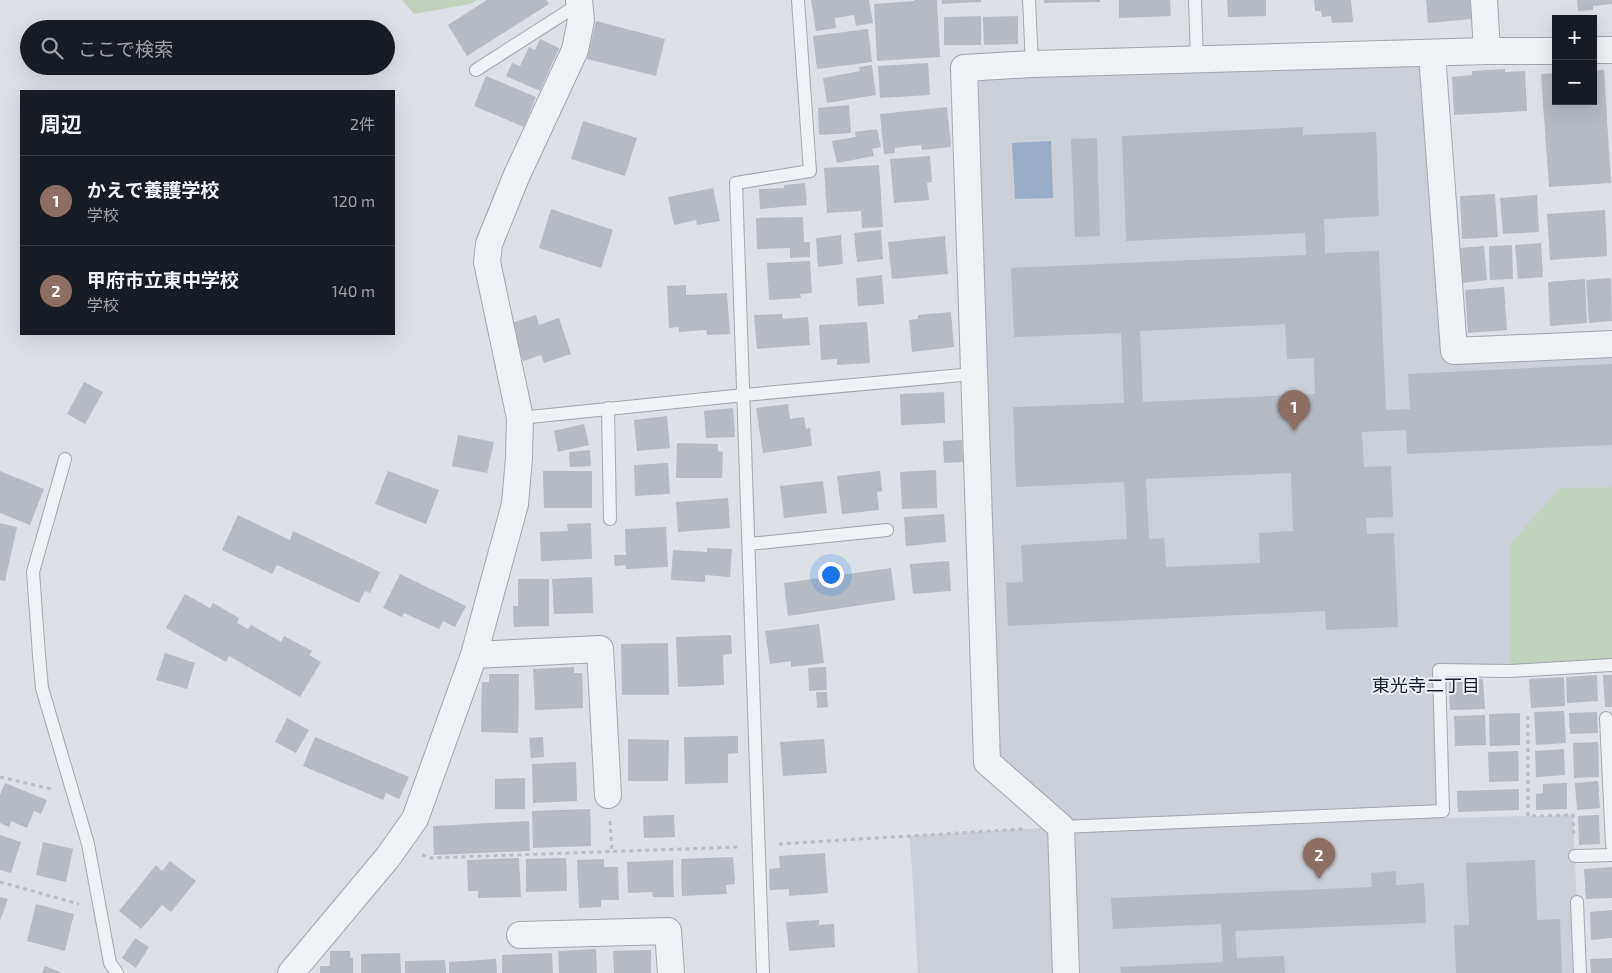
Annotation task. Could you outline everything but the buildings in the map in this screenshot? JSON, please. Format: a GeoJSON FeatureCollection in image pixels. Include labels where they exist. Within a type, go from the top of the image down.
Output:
{"type":"FeatureCollection","features":[{"type":"Feature","properties":{"kind":"street"},"geometry":{"type":"LineString","coordinates":[[1484,0],[1487,51]]}},
{"type":"Feature","properties":{"kind":"street"},"geometry":{"type":"LineString","coordinates":[[291,973],[395,848],[415,820],[474,655],[515,504],[519,458],[520,418],[487,262],[489,244],[516,177],[575,50],[581,20],[579,2]]}},
{"type":"Feature","properties":{"kind":"street"},"geometry":{"type":"LineString","coordinates":[[1597,50],[1612,50]]}},
{"type":"Feature","properties":{"kind":"street"},"geometry":{"type":"LineString","coordinates":[[1066,973],[1061,827],[987,762],[964,68],[1032,64],[1487,51],[1552,51]]}},
{"type":"Feature","properties":{"kind":"street"},"geometry":{"type":"LineString","coordinates":[[1432,54],[1454,351],[1612,344]]}},
{"type":"Feature","properties":{"kind":"street"},"geometry":{"type":"LineString","coordinates":[[474,655],[600,649],[608,795]]}},
{"type":"Feature","properties":{"kind":"street"},"geometry":{"type":"LineString","coordinates":[[520,935],[668,931],[670,973]]}},
{"type":"Feature","properties":{"kind":"lane"},"geometry":{"type":"LineString","coordinates":[[763,973],[736,182],[810,171],[798,0]]}},
{"type":"Feature","properties":{"kind":"lane"},"geometry":{"type":"LineString","coordinates":[[1029,0],[1032,64]]}},
{"type":"Feature","properties":{"kind":"lane"},"geometry":{"type":"LineString","coordinates":[[1195,0],[1198,60]]}},
{"type":"Feature","properties":{"kind":"lane"},"geometry":{"type":"LineString","coordinates":[[476,70],[579,2]]}},
{"type":"Feature","properties":{"kind":"lane"},"geometry":{"type":"LineString","coordinates":[[520,418],[973,374]]}},
{"type":"Feature","properties":{"kind":"lane"},"geometry":{"type":"LineString","coordinates":[[608,408],[610,519]]}},
{"type":"Feature","properties":{"kind":"lane"},"geometry":{"type":"LineString","coordinates":[[65,459],[33,572],[42,688],[88,844],[110,963],[117,973]]}},
{"type":"Feature","properties":{"kind":"lane"},"geometry":{"type":"LineString","coordinates":[[749,544],[887,530]]}},
{"type":"Feature","properties":{"kind":"lane"},"geometry":{"type":"LineString","coordinates":[[1061,827],[1443,811],[1439,670],[1510,671],[1612,665]]}},
{"type":"Feature","properties":{"kind":"lane"},"geometry":{"type":"LineString","coordinates":[[1606,718],[1612,845]]}},
{"type":"Feature","properties":{"kind":"lane"},"geometry":{"type":"LineString","coordinates":[[1575,856],[1612,855]]}},
{"type":"Feature","properties":{"kind":"lane"},"geometry":{"type":"LineString","coordinates":[[1577,902],[1580,973]]}},
{"type":"Feature","properties":{"kind":"path"},"geometry":{"type":"LineString","coordinates":[[1528,716],[1528,816],[1573,815],[1575,856]]}},
{"type":"Feature","properties":{"kind":"path"},"geometry":{"type":"LineString","coordinates":[[0,777],[74,794]]}},
{"type":"Feature","properties":{"kind":"path"},"geometry":{"type":"LineString","coordinates":[[395,848],[430,858],[759,846],[1061,827]]}},
{"type":"Feature","properties":{"kind":"path"},"geometry":{"type":"LineString","coordinates":[[0,882],[100,910]]}},
{"type":"Feature","properties":{"kind":"shaded area"},"geometry":{"type":"Polygon","coordinates":[[[1432,54],[1454,351],[1612,344],[1612,487],[1560,488],[1510,671],[1440,670],[1444,818],[1573,815],[1580,973],[918,973],[910,836],[1060,827],[987,762],[964,68],[1432,54]]]}},
{"type":"Feature","properties":{"kind":"green space"},"geometry":{"type":"Polygon","coordinates":[[[402,0],[477,0],[470,4],[414,14],[402,0]]]}},
{"type":"Feature","properties":{"kind":"green space"},"geometry":{"type":"Polygon","coordinates":[[[1612,487],[1612,665],[1510,671],[1510,544],[1560,488],[1612,487]]]}},
{"type":"Feature","properties":{"kind":"water"},"geometry":{"type":"Polygon","coordinates":[[[1051,141],[1053,198],[1015,199],[1012,143],[1051,141]]]}},
{"type":"Feature","properties":{"kind":"place","name":"かえで養護学校"},"geometry":{"type":"Point","coordinates":[1294,431]}},
{"type":"Feature","properties":{"kind":"place","name":"甲府市立東中学校"},"geometry":{"type":"Point","coordinates":[1319,879]}},
{"type":"Feature","properties":{"kind":"district","name":"東光寺二丁目"},"geometry":{"type":"Point","coordinates":[1426,685]}}]}
